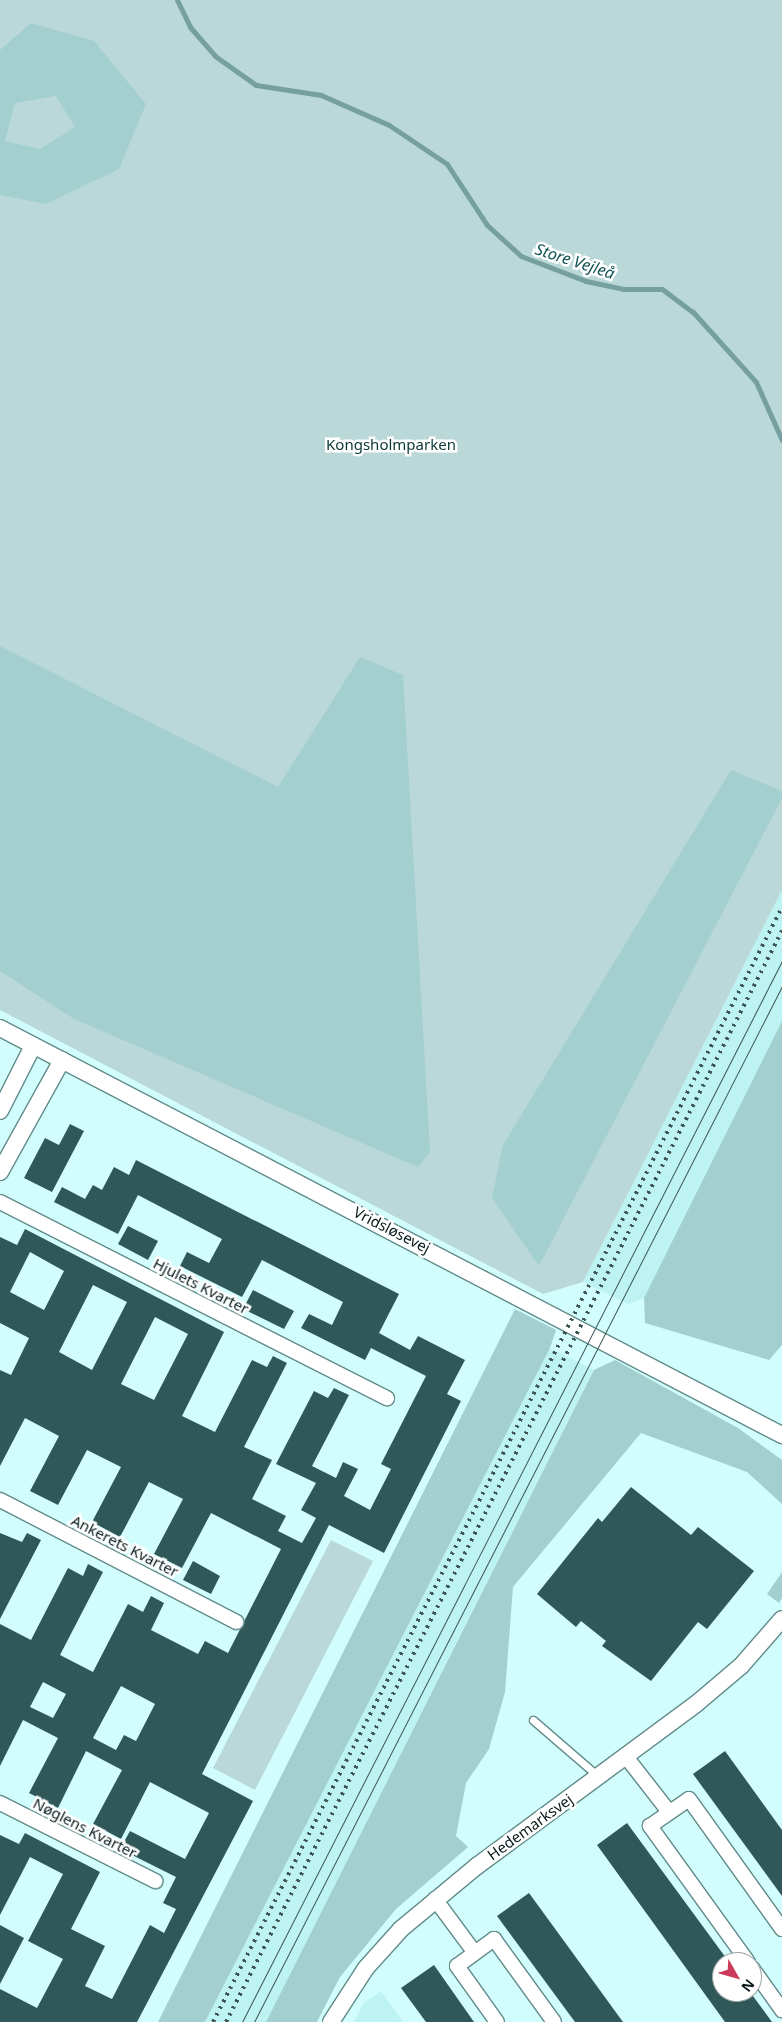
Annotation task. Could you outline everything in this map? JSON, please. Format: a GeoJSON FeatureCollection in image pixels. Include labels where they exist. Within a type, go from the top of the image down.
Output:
{"type":"FeatureCollection","features":[{"type":"Feature","properties":{"kind":"street","name":"Vridsløsevej"},"geometry":{"type":"LineString","coordinates":[[0,1028],[782,1436]]}},
{"type":"Feature","properties":{"kind":"street"},"geometry":{"type":"LineString","coordinates":[[0,1111],[33,1046]]}},
{"type":"Feature","properties":{"kind":"street"},"geometry":{"type":"LineString","coordinates":[[0,1172],[62,1060]]}},
{"type":"Feature","properties":{"kind":"street","name":"Hjulets Kvarter"},"geometry":{"type":"LineString","coordinates":[[0,1202],[387,1398]]}},
{"type":"Feature","properties":{"kind":"street","name":"Ankerets Kvarter"},"geometry":{"type":"LineString","coordinates":[[0,1500],[236,1622]]}},
{"type":"Feature","properties":{"kind":"street","name":"Hedemarksvej"},"geometry":{"type":"LineString","coordinates":[[331,2022],[366,1968],[435,1899],[627,1758],[740,1666],[782,1619]]}},
{"type":"Feature","properties":{"kind":"street"},"geometry":{"type":"LineString","coordinates":[[627,1758],[669,1812]]}},
{"type":"Feature","properties":{"kind":"street"},"geometry":{"type":"LineString","coordinates":[[741,1952],[650,1826],[689,1798],[782,1929]]}},
{"type":"Feature","properties":{"kind":"street","name":"Nøglens Kvarter"},"geometry":{"type":"LineString","coordinates":[[0,1803],[155,1881]]}},
{"type":"Feature","properties":{"kind":"street"},"geometry":{"type":"LineString","coordinates":[[435,1899],[475,1953]]}},
{"type":"Feature","properties":{"kind":"street"},"geometry":{"type":"LineString","coordinates":[[497,2022],[457,1966],[494,1939],[554,2022]]}},
{"type":"Feature","properties":{"kind":"street"},"geometry":{"type":"LineString","coordinates":[[762,1982],[782,2010]]}},
{"type":"Feature","properties":{"kind":"lane"},"geometry":{"type":"LineString","coordinates":[[534,1720],[599,1778]]}},
{"type":"Feature","properties":{"kind":"shaded area"},"geometry":{"type":"Polygon","coordinates":[[[31,23],[94,41],[146,104],[119,169],[46,204],[0,195],[0,50],[31,23]],[[56,96],[15,103],[5,141],[40,149],[75,127],[56,96]]]}},
{"type":"Feature","properties":{"kind":"shaded area"},"geometry":{"type":"Polygon","coordinates":[[[0,646],[278,787],[360,657],[403,675],[430,1152],[418,1167],[74,1019],[0,971],[0,646]]]}},
{"type":"Feature","properties":{"kind":"shaded area"},"geometry":{"type":"Polygon","coordinates":[[[731,770],[782,791],[782,798],[539,1266],[492,1198],[503,1145],[731,770]]]}},
{"type":"Feature","properties":{"kind":"shaded area"},"geometry":{"type":"Polygon","coordinates":[[[782,890],[782,1021],[644,1298],[628,1304],[583,1282],[782,890]]]}},
{"type":"Feature","properties":{"kind":"shaded area"},"geometry":{"type":"Polygon","coordinates":[[[782,1021],[782,1345],[769,1360],[645,1323],[644,1298],[782,1021]]]}},
{"type":"Feature","properties":{"kind":"shaded area"},"geometry":{"type":"Polygon","coordinates":[[[515,1309],[556,1330],[550,1348],[205,2022],[158,2022],[515,1309]]]}},
{"type":"Feature","properties":{"kind":"shaded area"},"geometry":{"type":"Polygon","coordinates":[[[550,1348],[594,1370],[266,2022],[205,2022],[550,1348]]]}},
{"type":"Feature","properties":{"kind":"shaded area"},"geometry":{"type":"Polygon","coordinates":[[[615,1360],[738,1428],[782,1460],[782,1504],[747,1472],[641,1433],[513,1587],[505,1692],[489,1749],[466,1783],[456,1836],[468,1847],[396,1909],[340,1977],[317,2022],[266,2022],[594,1370],[615,1360]]]}},
{"type":"Feature","properties":{"kind":"shaded area"},"geometry":{"type":"Polygon","coordinates":[[[782,1572],[782,1598],[779,1603],[767,1594],[782,1572]]]}},
{"type":"Feature","properties":{"kind":"shaded area"},"geometry":{"type":"Polygon","coordinates":[[[381,1991],[403,2022],[354,2022],[364,2003],[381,1991]]]}},
{"type":"Feature","properties":{"kind":"green space","name":"Kongsholmparken"},"geometry":{"type":"Polygon","coordinates":[[[0,0],[782,0],[782,890],[583,1282],[543,1294],[0,1010],[0,0]]]}},
{"type":"Feature","properties":{"kind":"green space"},"geometry":{"type":"Polygon","coordinates":[[[331,1540],[373,1561],[255,1790],[213,1768],[331,1540]]]}},
{"type":"Feature","properties":{"kind":"building"},"geometry":{"type":"Polygon","coordinates":[[[70,1124],[84,1131],[52,1192],[24,1178],[45,1138],[59,1145],[70,1124]]]}},
{"type":"Feature","properties":{"kind":"building"},"geometry":{"type":"Polygon","coordinates":[[[136,1160],[399,1294],[379,1333],[410,1350],[418,1336],[465,1360],[447,1394],[461,1401],[384,1553],[329,1525],[202,1774],[253,1801],[137,2022],[0,2022],[0,1989],[37,2008],[63,1959],[28,1941],[63,1874],[30,1857],[0,1915],[0,1835],[19,1844],[25,1833],[100,1872],[71,1929],[105,1946],[85,1986],[112,1999],[150,1925],[164,1933],[176,1909],[163,1903],[176,1877],[120,1849],[130,1831],[185,1859],[209,1813],[150,1782],[121,1839],[93,1824],[122,1770],[86,1751],[58,1808],[29,1793],[58,1738],[23,1720],[0,1766],[0,1624],[31,1640],[68,1568],[83,1576],[88,1564],[103,1572],[60,1655],[93,1672],[128,1604],[143,1612],[151,1596],[164,1603],[151,1630],[198,1654],[205,1641],[228,1653],[281,1549],[211,1513],[182,1568],[154,1554],[183,1499],[149,1482],[120,1537],[92,1522],[121,1467],[87,1450],[58,1505],[30,1491],[59,1436],[25,1418],[0,1466],[0,1370],[11,1375],[29,1338],[0,1323],[0,1237],[17,1245],[25,1229],[224,1332],[182,1416],[215,1432],[252,1360],[267,1367],[273,1356],[287,1363],[244,1447],[272,1460],[252,1499],[286,1516],[278,1531],[302,1543],[316,1518],[301,1510],[316,1483],[276,1464],[314,1391],[328,1398],[334,1388],[349,1395],[312,1466],[336,1478],[343,1462],[358,1469],[344,1496],[370,1510],[391,1469],[381,1464],[426,1376],[371,1348],[365,1360],[301,1328],[309,1314],[332,1325],[343,1302],[262,1260],[242,1297],[180,1266],[187,1252],[209,1263],[222,1239],[138,1195],[118,1234],[54,1202],[62,1187],[85,1199],[93,1185],[102,1190],[114,1167],[129,1175],[136,1160]],[[30,1252],[10,1292],[44,1310],[64,1271],[30,1252]],[[93,1285],[59,1352],[92,1370],[127,1302],[93,1285]],[[155,1317],[121,1384],[154,1400],[188,1334],[155,1317]],[[43,1682],[30,1707],[53,1718],[66,1694],[43,1682]],[[121,1686],[93,1738],[116,1750],[124,1735],[136,1741],[155,1704],[121,1686]]]}},
{"type":"Feature","properties":{"kind":"building"},"geometry":{"type":"Polygon","coordinates":[[[128,1226],[158,1241],[148,1260],[118,1244],[128,1226]]]}},
{"type":"Feature","properties":{"kind":"building"},"geometry":{"type":"Polygon","coordinates":[[[253,1290],[294,1311],[284,1329],[243,1309],[253,1290]]]}},
{"type":"Feature","properties":{"kind":"building"},"geometry":{"type":"Polygon","coordinates":[[[631,1487],[691,1535],[698,1527],[754,1571],[707,1629],[698,1622],[651,1681],[602,1646],[606,1641],[581,1621],[576,1627],[537,1594],[598,1518],[602,1522],[631,1487]]]}},
{"type":"Feature","properties":{"kind":"building"},"geometry":{"type":"Polygon","coordinates":[[[0,1533],[22,1542],[27,1533],[41,1540],[0,1619],[0,1533]]]}},
{"type":"Feature","properties":{"kind":"building"},"geometry":{"type":"Polygon","coordinates":[[[193,1561],[220,1576],[211,1594],[183,1580],[193,1561]]]}},
{"type":"Feature","properties":{"kind":"building"},"geometry":{"type":"Polygon","coordinates":[[[725,1751],[782,1830],[782,1896],[693,1774],[725,1751]]]}},
{"type":"Feature","properties":{"kind":"building"},"geometry":{"type":"Polygon","coordinates":[[[627,1823],[722,1952],[712,1952],[712,2002],[757,2002],[772,2022],[725,2022],[597,1845],[627,1823]]]}},
{"type":"Feature","properties":{"kind":"building"},"geometry":{"type":"Polygon","coordinates":[[[529,1893],[623,2022],[575,2022],[497,1916],[529,1893]]]}},
{"type":"Feature","properties":{"kind":"building"},"geometry":{"type":"Polygon","coordinates":[[[0,1925],[24,1938],[0,1984],[0,1925]]]}},
{"type":"Feature","properties":{"kind":"building"},"geometry":{"type":"Polygon","coordinates":[[[434,1965],[474,2022],[426,2022],[401,1988],[434,1965]]]}},
{"type":"Feature","properties":{"kind":"waterway","name":"Store Vejleå"},"geometry":{"type":"LineString","coordinates":[[177,0],[190,27],[215,56],[256,85],[321,95],[389,125],[447,164],[487,225],[521,256],[586,281],[623,289],[662,289],[693,312],[756,382],[782,440]]}},
{"type":"Feature","properties":{"kind":"tram line"},"geometry":{"type":"LineString","coordinates":[[242,2022],[782,961]]}},
{"type":"Feature","properties":{"kind":"tram line"},"geometry":{"type":"LineString","coordinates":[[254,2022],[782,986]]}},
{"type":"Feature","properties":{"kind":"railway"},"geometry":{"type":"LineString","coordinates":[[213,2022],[782,907]]}},
{"type":"Feature","properties":{"kind":"railway"},"geometry":{"type":"LineString","coordinates":[[226,2022],[782,931]]}}]}
